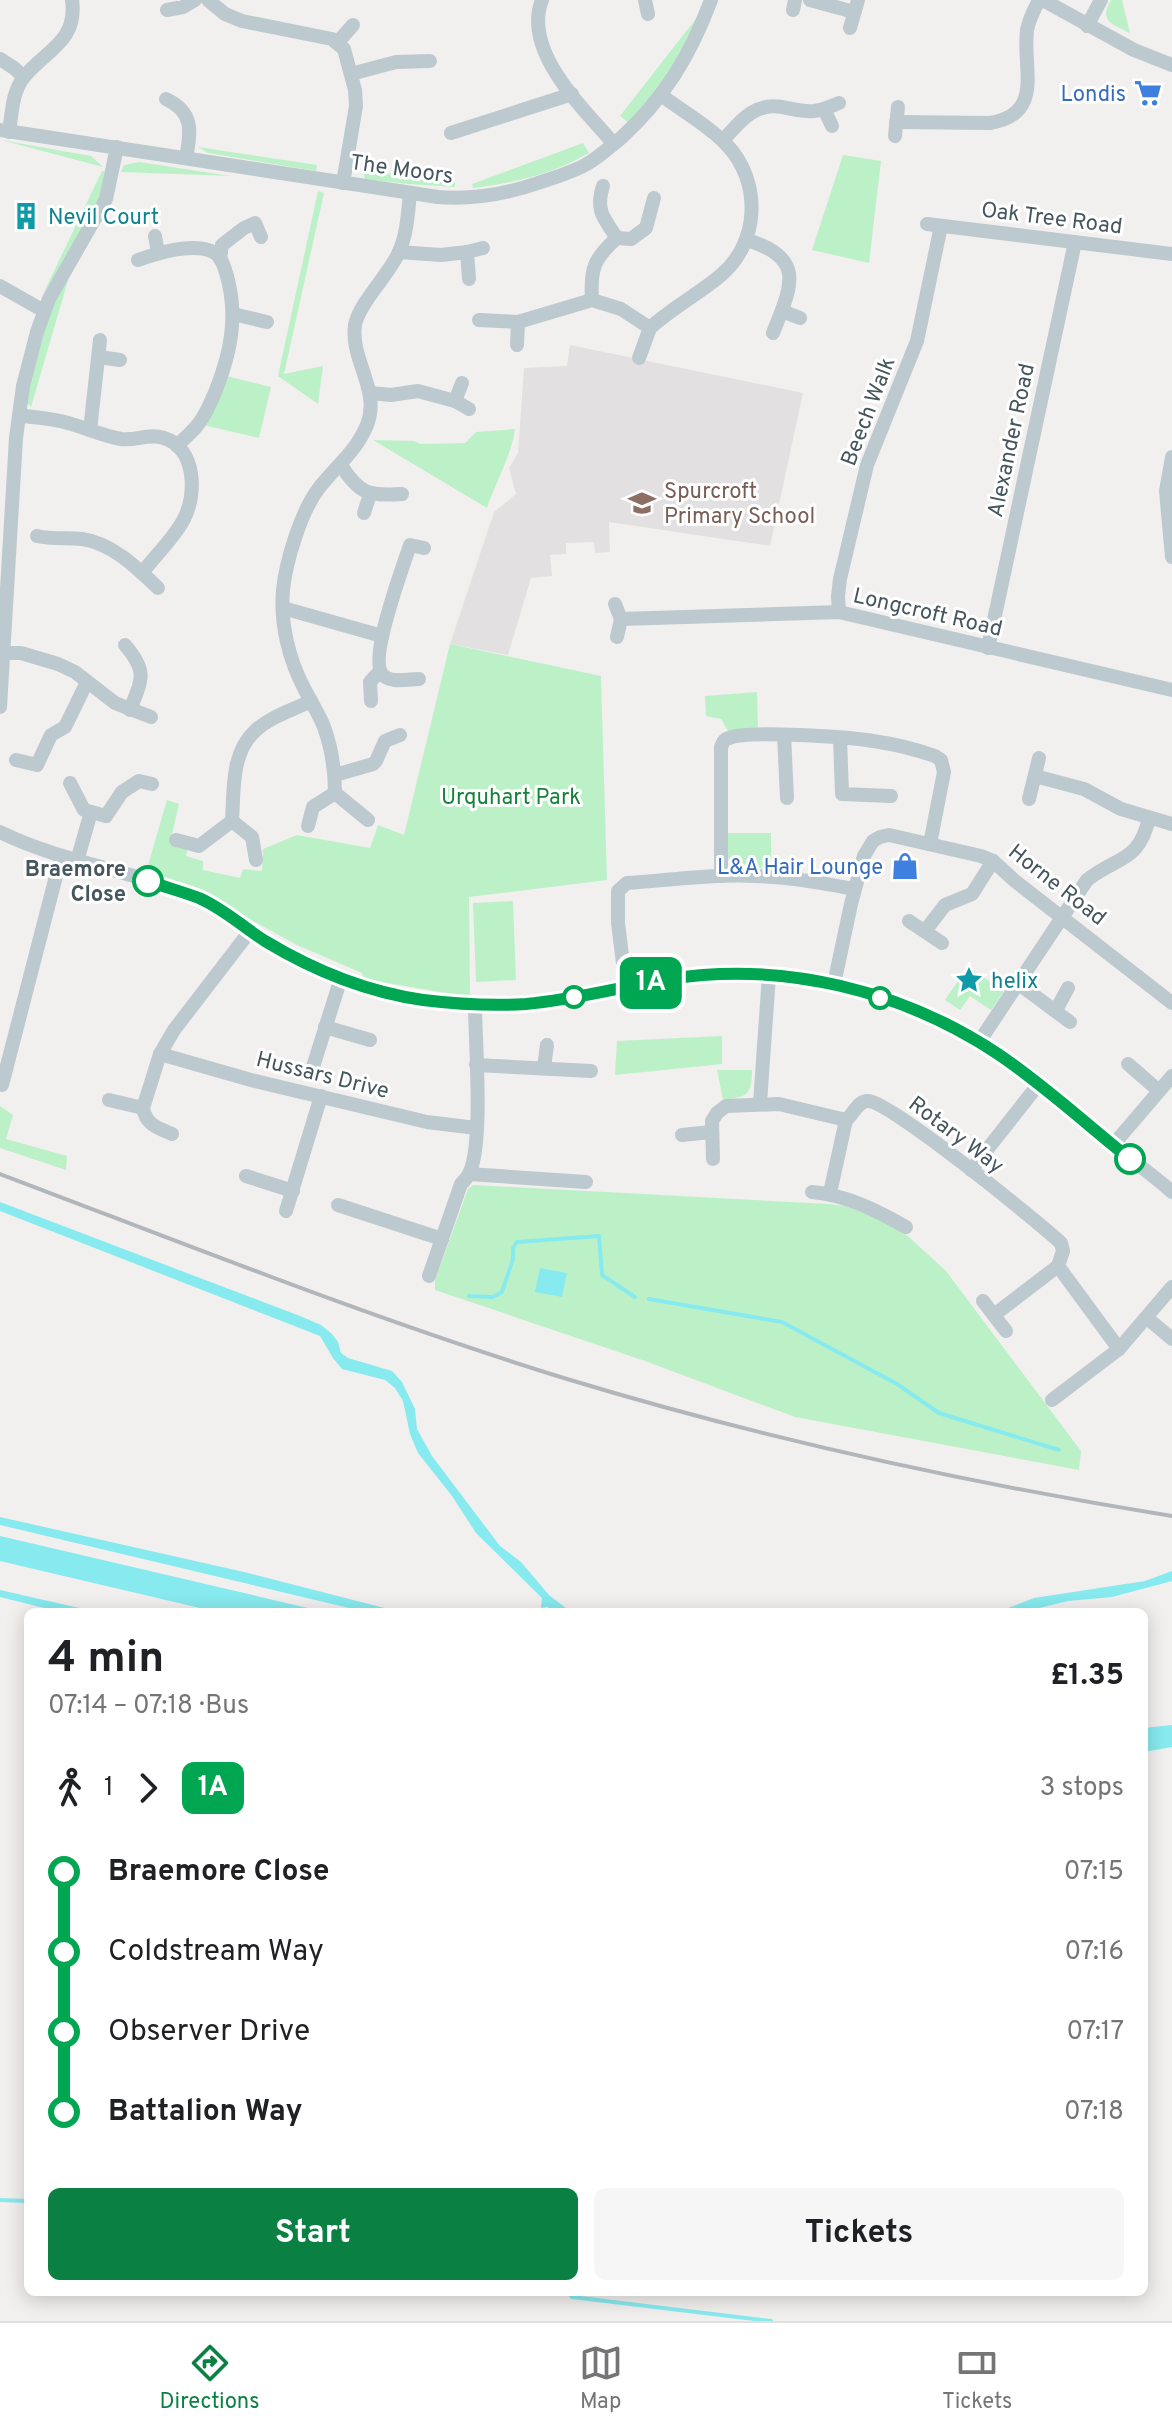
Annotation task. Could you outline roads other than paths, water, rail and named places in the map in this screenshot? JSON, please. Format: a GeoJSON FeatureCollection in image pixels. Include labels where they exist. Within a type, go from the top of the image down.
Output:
{"type":"FeatureCollection","features":[{"type":"Feature","properties":{"kind":"street"},"geometry":{"type":"LineString","coordinates":[[4,131],[24,77],[47,57],[70,29],[74,13],[72,0]]}},
{"type":"Feature","properties":{"kind":"street"},"geometry":{"type":"LineString","coordinates":[[167,10],[183,7],[195,0]]}},
{"type":"Feature","properties":{"kind":"street"},"geometry":{"type":"LineString","coordinates":[[208,0],[225,14],[242,21],[325,37],[338,42],[344,49],[356,106],[343,183]]}},
{"type":"Feature","properties":{"kind":"street"},"geometry":{"type":"LineString","coordinates":[[542,0],[537,20],[543,51],[572,94],[614,144]]}},
{"type":"Feature","properties":{"kind":"street","name":"The Moors"},"geometry":{"type":"LineString","coordinates":[[4,131],[410,193],[475,198],[515,191],[587,164],[642,119],[684,62],[711,0]]}},
{"type":"Feature","properties":{"kind":"street"},"geometry":{"type":"LineString","coordinates":[[810,0],[856,6],[850,28]]}},
{"type":"Feature","properties":{"kind":"street"},"geometry":{"type":"LineString","coordinates":[[896,122],[990,123],[1003,121],[1015,114],[1028,91],[1027,32],[1041,0],[1134,50],[1172,65]]}},
{"type":"Feature","properties":{"kind":"street"},"geometry":{"type":"LineString","coordinates":[[1087,26],[1101,0]]}},
{"type":"Feature","properties":{"kind":"street"},"geometry":{"type":"LineString","coordinates":[[338,42],[353,25]]}},
{"type":"Feature","properties":{"kind":"street"},"geometry":{"type":"LineString","coordinates":[[0,59],[24,77]]}},
{"type":"Feature","properties":{"kind":"street"},"geometry":{"type":"LineString","coordinates":[[351,74],[396,62],[430,61]]}},
{"type":"Feature","properties":{"kind":"street"},"geometry":{"type":"LineString","coordinates":[[451,133],[572,94]]}},
{"type":"Feature","properties":{"kind":"street"},"geometry":{"type":"LineString","coordinates":[[639,358],[650,328],[720,276],[738,257],[747,240],[752,219],[751,194],[735,154],[723,140],[661,95]]}},
{"type":"Feature","properties":{"kind":"street"},"geometry":{"type":"LineString","coordinates":[[166,99],[190,107],[186,158]]}},
{"type":"Feature","properties":{"kind":"street"},"geometry":{"type":"LineString","coordinates":[[723,140],[744,119],[767,107],[780,105],[814,111],[839,103]]}},
{"type":"Feature","properties":{"kind":"street"},"geometry":{"type":"LineString","coordinates":[[824,109],[832,126]]}},
{"type":"Feature","properties":{"kind":"street"},"geometry":{"type":"LineString","coordinates":[[473,126],[479,141]]}},
{"type":"Feature","properties":{"kind":"street"},"geometry":{"type":"LineString","coordinates":[[0,707],[5,653],[5,535],[28,365],[44,311],[106,199],[117,147]]}},
{"type":"Feature","properties":{"kind":"street"},"geometry":{"type":"LineString","coordinates":[[603,186],[600,211],[617,238]]}},
{"type":"Feature","properties":{"kind":"street"},"geometry":{"type":"LineString","coordinates":[[335,793],[335,775],[324,727],[303,687],[284,633],[286,572],[317,490],[355,448],[368,422],[371,393],[359,358],[355,328],[361,310],[383,281],[399,252],[406,231],[410,193]]}},
{"type":"Feature","properties":{"kind":"street"},"geometry":{"type":"LineString","coordinates":[[592,300],[595,261],[617,238],[631,239],[646,228],[654,198]]}},
{"type":"Feature","properties":{"kind":"street"},"geometry":{"type":"LineString","coordinates":[[220,259],[222,245],[256,223]]}},
{"type":"Feature","properties":{"kind":"street","name":"Oak Tree Road"},"geometry":{"type":"LineString","coordinates":[[934,225],[1172,254]]}},
{"type":"Feature","properties":{"kind":"street","name":"Beech Walk"},"geometry":{"type":"LineString","coordinates":[[839,612],[840,579],[867,465],[917,341],[934,225]]}},
{"type":"Feature","properties":{"kind":"street"},"geometry":{"type":"LineString","coordinates":[[155,236],[158,253]]}},
{"type":"Feature","properties":{"kind":"street"},"geometry":{"type":"LineString","coordinates":[[747,240],[765,245],[787,265],[789,293],[773,333]]}},
{"type":"Feature","properties":{"kind":"street","name":"Alexander Road"},"geometry":{"type":"LineString","coordinates":[[988,648],[1075,242]]}},
{"type":"Feature","properties":{"kind":"street"},"geometry":{"type":"LineString","coordinates":[[399,252],[441,255],[483,248]]}},
{"type":"Feature","properties":{"kind":"street"},"geometry":{"type":"LineString","coordinates":[[138,260],[181,249],[213,251],[220,259],[229,284],[233,314],[231,344],[213,397],[198,424],[177,446]]}},
{"type":"Feature","properties":{"kind":"street"},"geometry":{"type":"LineString","coordinates":[[467,252],[469,279]]}},
{"type":"Feature","properties":{"kind":"street"},"geometry":{"type":"LineString","coordinates":[[0,286],[44,311]]}},
{"type":"Feature","properties":{"kind":"street"},"geometry":{"type":"LineString","coordinates":[[479,320],[518,322],[592,300],[621,309],[650,328]]}},
{"type":"Feature","properties":{"kind":"street"},"geometry":{"type":"LineString","coordinates":[[782,311],[800,318]]}},
{"type":"Feature","properties":{"kind":"street"},"geometry":{"type":"LineString","coordinates":[[233,314],[267,322]]}},
{"type":"Feature","properties":{"kind":"street"},"geometry":{"type":"LineString","coordinates":[[517,345],[518,322]]}},
{"type":"Feature","properties":{"kind":"street"},"geometry":{"type":"LineString","coordinates":[[90,430],[100,340]]}},
{"type":"Feature","properties":{"kind":"street"},"geometry":{"type":"LineString","coordinates":[[99,357],[120,360]]}},
{"type":"Feature","properties":{"kind":"street"},"geometry":{"type":"LineString","coordinates":[[455,401],[462,383]]}},
{"type":"Feature","properties":{"kind":"street"},"geometry":{"type":"LineString","coordinates":[[371,393],[391,395],[418,391],[455,401],[469,409]]}},
{"type":"Feature","properties":{"kind":"street"},"geometry":{"type":"LineString","coordinates":[[19,415],[65,422],[123,439],[162,437],[182,451],[190,470],[187,511],[183,521],[142,573]]}},
{"type":"Feature","properties":{"kind":"street"},"geometry":{"type":"LineString","coordinates":[[1172,457],[1166,491],[1172,557]]}},
{"type":"Feature","properties":{"kind":"street"},"geometry":{"type":"LineString","coordinates":[[341,465],[356,486],[370,494],[402,494]]}},
{"type":"Feature","properties":{"kind":"street"},"geometry":{"type":"LineString","coordinates":[[364,513],[370,494]]}},
{"type":"Feature","properties":{"kind":"street"},"geometry":{"type":"LineString","coordinates":[[37,536],[53,546],[67,538],[86,539],[118,554],[158,588]]}},
{"type":"Feature","properties":{"kind":"street"},"geometry":{"type":"LineString","coordinates":[[419,679],[394,680],[385,677],[380,671],[379,646],[410,545],[424,548]]}},
{"type":"Feature","properties":{"kind":"street"},"geometry":{"type":"LineString","coordinates":[[615,604],[621,619],[617,637]]}},
{"type":"Feature","properties":{"kind":"street"},"geometry":{"type":"LineString","coordinates":[[283,608],[382,636]]}},
{"type":"Feature","properties":{"kind":"street","name":"Longcroft Road"},"geometry":{"type":"LineString","coordinates":[[621,619],[839,612],[1172,690]]}},
{"type":"Feature","properties":{"kind":"street"},"geometry":{"type":"LineString","coordinates":[[125,645],[142,670],[141,683],[130,710]]}},
{"type":"Feature","properties":{"kind":"street"},"geometry":{"type":"LineString","coordinates":[[5,653],[37,657],[75,672],[115,703],[151,717]]}},
{"type":"Feature","properties":{"kind":"street"},"geometry":{"type":"LineString","coordinates":[[371,701],[370,682],[380,671]]}},
{"type":"Feature","properties":{"kind":"street"},"geometry":{"type":"LineString","coordinates":[[16,760],[37,765],[51,735],[65,727],[87,682]]}},
{"type":"Feature","properties":{"kind":"street"},"geometry":{"type":"LineString","coordinates":[[176,840],[199,846],[232,821],[236,764],[243,746],[263,724],[311,701]]}},
{"type":"Feature","properties":{"kind":"street"},"geometry":{"type":"LineString","coordinates":[[335,775],[373,764],[385,741],[400,735]]}},
{"type":"Feature","properties":{"kind":"street"},"geometry":{"type":"LineString","coordinates":[[721,876],[723,742],[739,735],[872,740],[926,753],[941,760],[944,772],[930,844]]}},
{"type":"Feature","properties":{"kind":"street"},"geometry":{"type":"LineString","coordinates":[[784,735],[787,798]]}},
{"type":"Feature","properties":{"kind":"street"},"geometry":{"type":"LineString","coordinates":[[840,738],[842,794],[891,796]]}},
{"type":"Feature","properties":{"kind":"street"},"geometry":{"type":"LineString","coordinates":[[1029,799],[1039,758]]}},
{"type":"Feature","properties":{"kind":"street"},"geometry":{"type":"LineString","coordinates":[[1035,776],[1091,792],[1121,809],[1172,824]]}},
{"type":"Feature","properties":{"kind":"street"},"geometry":{"type":"LineString","coordinates":[[70,783],[84,810],[106,816],[122,792],[139,781],[152,784]]}},
{"type":"Feature","properties":{"kind":"street"},"geometry":{"type":"LineString","coordinates":[[335,793],[368,820]]}},
{"type":"Feature","properties":{"kind":"street"},"geometry":{"type":"LineString","coordinates":[[308,826],[313,807],[335,793]]}},
{"type":"Feature","properties":{"kind":"street"},"geometry":{"type":"LineString","coordinates":[[77,861],[91,812]]}},
{"type":"Feature","properties":{"kind":"street"},"geometry":{"type":"LineString","coordinates":[[979,1042],[1087,880],[1124,859],[1141,844],[1149,818]]}},
{"type":"Feature","properties":{"kind":"street"},"geometry":{"type":"LineString","coordinates":[[232,821],[252,837],[256,860]]}},
{"type":"Feature","properties":{"kind":"street"},"geometry":{"type":"LineString","coordinates":[[0,832],[36,849],[200,899],[300,960],[376,990],[419,999],[526,1004],[700,976],[769,975],[834,984],[910,1007],[979,1042],[1021,1070],[1172,1192]]}},
{"type":"Feature","properties":{"kind":"street","name":"Horne Road"},"geometry":{"type":"LineString","coordinates":[[854,889],[864,856],[873,841],[889,835],[993,861],[1172,1003]]}},
{"type":"Feature","properties":{"kind":"street"},"geometry":{"type":"LineString","coordinates":[[2,1085],[5,1054],[61,857]]}},
{"type":"Feature","properties":{"kind":"street"},"geometry":{"type":"LineString","coordinates":[[925,931],[945,905],[972,894],[993,861]]}},
{"type":"Feature","properties":{"kind":"street"},"geometry":{"type":"LineString","coordinates":[[626,988],[618,923],[618,891],[622,885],[721,876],[788,878],[854,889],[834,984]]}},
{"type":"Feature","properties":{"kind":"street"},"geometry":{"type":"LineString","coordinates":[[909,921],[942,943]]}},
{"type":"Feature","properties":{"kind":"street"},"geometry":{"type":"LineString","coordinates":[[172,1134],[151,1124],[143,1108],[160,1054],[179,1023],[250,931]]}},
{"type":"Feature","properties":{"kind":"street"},"geometry":{"type":"LineString","coordinates":[[760,1103],[769,975]]}},
{"type":"Feature","properties":{"kind":"street"},"geometry":{"type":"LineString","coordinates":[[312,1070],[341,978]]}},
{"type":"Feature","properties":{"kind":"street"},"geometry":{"type":"LineString","coordinates":[[1019,984],[1070,1022]]}},
{"type":"Feature","properties":{"kind":"street"},"geometry":{"type":"LineString","coordinates":[[1056,1010],[1068,988]]}},
{"type":"Feature","properties":{"kind":"street"},"geometry":{"type":"LineString","coordinates":[[429,1276],[461,1184],[469,1174],[476,1128],[475,1004]]}},
{"type":"Feature","properties":{"kind":"street"},"geometry":{"type":"LineString","coordinates":[[325,1027],[370,1040]]}},
{"type":"Feature","properties":{"kind":"street"},"geometry":{"type":"LineString","coordinates":[[544,1067],[547,1045]]}},
{"type":"Feature","properties":{"kind":"street","name":"Hussars Drive"},"geometry":{"type":"LineString","coordinates":[[160,1054],[251,1080],[427,1122],[476,1128]]}},
{"type":"Feature","properties":{"kind":"street"},"geometry":{"type":"LineString","coordinates":[[1128,1064],[1159,1091]]}},
{"type":"Feature","properties":{"kind":"street"},"geometry":{"type":"LineString","coordinates":[[476,1065],[591,1071]]}},
{"type":"Feature","properties":{"kind":"street"},"geometry":{"type":"LineString","coordinates":[[1113,1145],[1172,1076]]}},
{"type":"Feature","properties":{"kind":"street"},"geometry":{"type":"LineString","coordinates":[[971,1170],[1038,1085]]}},
{"type":"Feature","properties":{"kind":"street"},"geometry":{"type":"LineString","coordinates":[[286,1211],[321,1096]]}},
{"type":"Feature","properties":{"kind":"street"},"geometry":{"type":"LineString","coordinates":[[109,1100],[143,1108]]}},
{"type":"Feature","properties":{"kind":"street","name":"Rotary Way"},"geometry":{"type":"LineString","coordinates":[[846,1120],[860,1103],[875,1102],[971,1170],[1061,1243],[1063,1251],[1058,1266],[1119,1349]]}},
{"type":"Feature","properties":{"kind":"street"},"geometry":{"type":"LineString","coordinates":[[713,1159],[711,1132],[714,1117],[726,1106],[760,1103],[799,1107],[846,1120],[830,1193]]}},
{"type":"Feature","properties":{"kind":"street"},"geometry":{"type":"LineString","coordinates":[[682,1135],[711,1132]]}},
{"type":"Feature","properties":{"kind":"street"},"geometry":{"type":"LineString","coordinates":[[469,1174],[586,1182]]}},
{"type":"Feature","properties":{"kind":"street"},"geometry":{"type":"LineString","coordinates":[[246,1176],[293,1191]]}},
{"type":"Feature","properties":{"kind":"street"},"geometry":{"type":"LineString","coordinates":[[812,1192],[830,1193],[878,1211],[906,1227]]}},
{"type":"Feature","properties":{"kind":"street"},"geometry":{"type":"LineString","coordinates":[[338,1205],[442,1239]]}},
{"type":"Feature","properties":{"kind":"street"},"geometry":{"type":"LineString","coordinates":[[994,1315],[1058,1266]]}},
{"type":"Feature","properties":{"kind":"street"},"geometry":{"type":"LineString","coordinates":[[1052,1400],[1119,1349],[1172,1287]]}},
{"type":"Feature","properties":{"kind":"street"},"geometry":{"type":"LineString","coordinates":[[983,1301],[1006,1331]]}},
{"type":"Feature","properties":{"kind":"street"},"geometry":{"type":"LineString","coordinates":[[1147,1318],[1172,1339]]}},
{"type":"Feature","properties":{"kind":"water"},"geometry":{"type":"Polygon","coordinates":[[[0,1202],[300,1316],[321,1325],[332,1334],[341,1353],[348,1358],[392,1371],[402,1382],[415,1409],[417,1429],[432,1456],[500,1546],[521,1562],[549,1595],[566,1608],[541,1608],[542,1598],[476,1533],[418,1453],[410,1434],[403,1401],[385,1380],[342,1369],[320,1336],[0,1211],[0,1202]]]}},
{"type":"Feature","properties":{"kind":"water"},"geometry":{"type":"Polygon","coordinates":[[[540,1268],[567,1273],[562,1297],[535,1292],[540,1268]]]}},
{"type":"Feature","properties":{"kind":"water"},"geometry":{"type":"Polygon","coordinates":[[[0,1517],[244,1572],[384,1608],[349,1608],[0,1525],[0,1517]]]}},
{"type":"Feature","properties":{"kind":"water"},"geometry":{"type":"Polygon","coordinates":[[[0,1536],[308,1608],[200,1608],[0,1561],[0,1536]]]}},
{"type":"Feature","properties":{"kind":"water"},"geometry":{"type":"Polygon","coordinates":[[[1172,1571],[1172,1581],[1112,1597],[1068,1601],[1039,1608],[1008,1608],[1034,1598],[1145,1581],[1172,1571]]]}},
{"type":"Feature","properties":{"kind":"water"},"geometry":{"type":"Polygon","coordinates":[[[0,1590],[79,1608],[44,1608],[0,1597],[0,1590]]]}},
{"type":"Feature","properties":{"kind":"water"},"geometry":{"type":"Polygon","coordinates":[[[1172,1725],[1172,1747],[1148,1751],[1148,1728],[1172,1725]]]}},
{"type":"Feature","properties":{"kind":"waterway"},"geometry":{"type":"LineString","coordinates":[[469,1296],[493,1297],[502,1292],[517,1242],[599,1236],[602,1275],[635,1297]]}},
{"type":"Feature","properties":{"kind":"waterway"},"geometry":{"type":"LineString","coordinates":[[649,1299],[782,1322],[897,1384],[939,1413],[1059,1450]]}},
{"type":"Feature","properties":{"kind":"waterway"},"geometry":{"type":"LineString","coordinates":[[0,2200],[24,2201]]}},
{"type":"Feature","properties":{"kind":"waterway"},"geometry":{"type":"LineString","coordinates":[[571,2296],[771,2321]]}},
{"type":"Feature","properties":{"kind":"railway"},"geometry":{"type":"LineString","coordinates":[[0,1174],[424,1332],[641,1401],[867,1458],[1172,1516]]}},
{"type":"Feature","properties":{"kind":"place","name":"Londis"},"geometry":{"type":"Point","coordinates":[1148,93]}},
{"type":"Feature","properties":{"kind":"place","name":"Nevil Court"},"geometry":{"type":"Point","coordinates":[26,216]}},
{"type":"Feature","properties":{"kind":"place","name":"Spurcroft Primary School"},"geometry":{"type":"Point","coordinates":[642,503]}},
{"type":"Feature","properties":{"kind":"place","name":"L&A Hair Lounge"},"geometry":{"type":"Point","coordinates":[905,866]}},
{"type":"Feature","properties":{"kind":"place","name":"Braemore Close"},"geometry":{"type":"Point","coordinates":[148,881]}},
{"type":"Feature","properties":{"kind":"place","name":"helix"},"geometry":{"type":"Point","coordinates":[969,980]}},
{"type":"Feature","properties":{"kind":"park label","name":"Urquhart Park"},"geometry":{"type":"Point","coordinates":[511,796]}}]}
